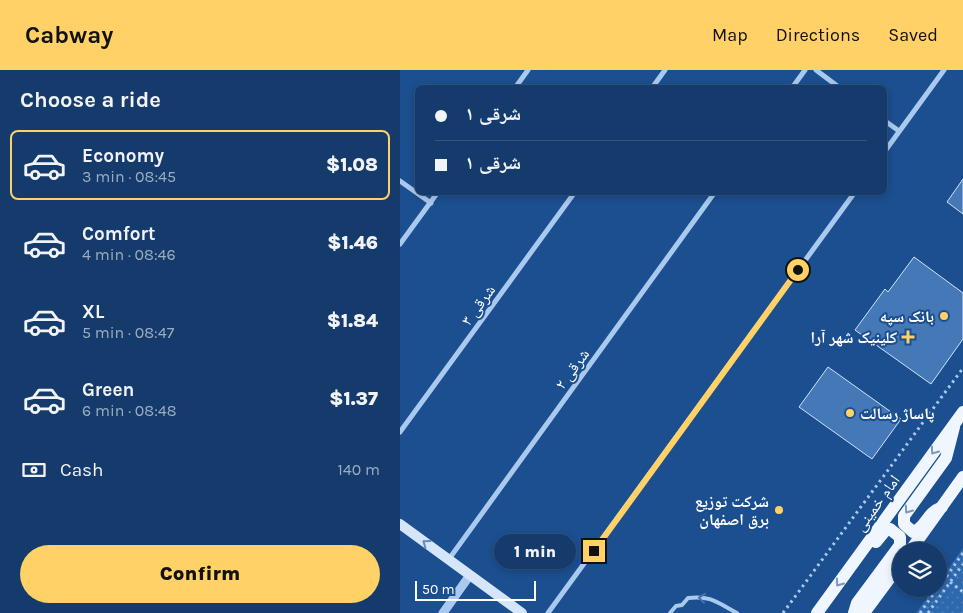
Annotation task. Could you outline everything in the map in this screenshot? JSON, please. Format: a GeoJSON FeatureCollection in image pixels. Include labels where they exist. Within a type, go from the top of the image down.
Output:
{"type":"FeatureCollection","features":[{"type":"Feature","properties":{"kind":"main road","name":"امام خمینی"},"geometry":{"type":"LineString","coordinates":[[817,613],[963,412]]}},
{"type":"Feature","properties":{"kind":"main road"},"geometry":{"type":"LineString","coordinates":[[942,507],[934,510],[918,530],[913,532],[904,524],[904,516],[946,458],[955,422]]}},
{"type":"Feature","properties":{"kind":"main road"},"geometry":{"type":"LineString","coordinates":[[917,542],[963,477]]}},
{"type":"Feature","properties":{"kind":"main road"},"geometry":{"type":"LineString","coordinates":[[400,524],[522,613]]}},
{"type":"Feature","properties":{"kind":"main road"},"geometry":{"type":"LineString","coordinates":[[854,613],[857,603],[900,545],[900,537],[890,529],[885,531],[870,551],[858,556]]}},
{"type":"Feature","properties":{"kind":"main road"},"geometry":{"type":"LineString","coordinates":[[864,613],[892,575]]}},
{"type":"Feature","properties":{"kind":"street"},"geometry":{"type":"LineString","coordinates":[[517,85],[528,70]]}},
{"type":"Feature","properties":{"kind":"street"},"geometry":{"type":"LineString","coordinates":[[654,85],[665,70]]}},
{"type":"Feature","properties":{"kind":"street"},"geometry":{"type":"LineString","coordinates":[[794,85],[805,70]]}},
{"type":"Feature","properties":{"kind":"street"},"geometry":{"type":"LineString","coordinates":[[816,70],[836,85]]}},
{"type":"Feature","properties":{"kind":"street"},"geometry":{"type":"LineString","coordinates":[[887,148],[944,70]]}},
{"type":"Feature","properties":{"kind":"street"},"geometry":{"type":"LineString","coordinates":[[887,122],[899,131]]}},
{"type":"Feature","properties":{"kind":"street"},"geometry":{"type":"LineString","coordinates":[[400,181],[415,192]]}},
{"type":"Feature","properties":{"kind":"street"},"geometry":{"type":"LineString","coordinates":[[419,195],[430,203]]}},
{"type":"Feature","properties":{"kind":"street"},"geometry":{"type":"LineString","coordinates":[[400,244],[436,195]]}},
{"type":"Feature","properties":{"kind":"street","name":"۳ شرقی"},"geometry":{"type":"LineString","coordinates":[[400,432],[573,195]]}},
{"type":"Feature","properties":{"kind":"street","name":"۲ شرقی"},"geometry":{"type":"LineString","coordinates":[[449,560],[714,195]]}},
{"type":"Feature","properties":{"kind":"street"},"geometry":{"type":"LineString","coordinates":[[548,613],[853,195]]}},
{"type":"Feature","properties":{"kind":"street"},"geometry":{"type":"LineString","coordinates":[[442,613],[470,575]]}},
{"type":"Feature","properties":{"kind":"lane"},"geometry":{"type":"LineString","coordinates":[[670,613],[676,606],[682,605],[688,598],[696,597],[715,600],[737,613]]}},
{"type":"Feature","properties":{"kind":"path"},"geometry":{"type":"LineString","coordinates":[[783,613],[963,368]]}},
{"type":"Feature","properties":{"kind":"path"},"geometry":{"type":"LineString","coordinates":[[947,575],[963,553]]}},
{"type":"Feature","properties":{"kind":"path"},"geometry":{"type":"LineString","coordinates":[[928,613],[963,564]]}},
{"type":"Feature","properties":{"kind":"path"},"geometry":{"type":"LineString","coordinates":[[950,582],[963,592]]}},
{"type":"Feature","properties":{"kind":"path"},"geometry":{"type":"LineString","coordinates":[[920,613],[932,597]]}},
{"type":"Feature","properties":{"kind":"shaded area"},"geometry":{"type":"Polygon","coordinates":[[[963,548],[963,613],[916,613],[928,597],[947,597],[947,571],[963,548]]]}},
{"type":"Feature","properties":{"kind":"building"},"geometry":{"type":"Polygon","coordinates":[[[963,179],[963,214],[947,202],[963,179]]]}},
{"type":"Feature","properties":{"kind":"building"},"geometry":{"type":"Polygon","coordinates":[[[914,257],[963,293],[963,339],[931,384],[855,330],[885,289],[888,292],[914,257]]]}},
{"type":"Feature","properties":{"kind":"building","name":"پاساژ رسالت"},"geometry":{"type":"Polygon","coordinates":[[[828,367],[901,419],[872,459],[799,407],[828,367]]]}},
{"type":"Feature","properties":{"kind":"place","name":"بانک سپه"},"geometry":{"type":"Point","coordinates":[944,316]}},
{"type":"Feature","properties":{"kind":"place","name":"کلینیک شهر آرا"},"geometry":{"type":"Point","coordinates":[908,337]}},
{"type":"Feature","properties":{"kind":"place","name":"پاساژ رسالت"},"geometry":{"type":"Point","coordinates":[850,413]}},
{"type":"Feature","properties":{"kind":"place","name":"شرکت توزیع برق اصفهان"},"geometry":{"type":"Point","coordinates":[779,510]}},
{"type":"Feature","properties":{"kind":"route"},"geometry":{"type":"LineString","coordinates":[[594,551],[798,270]]}}]}
